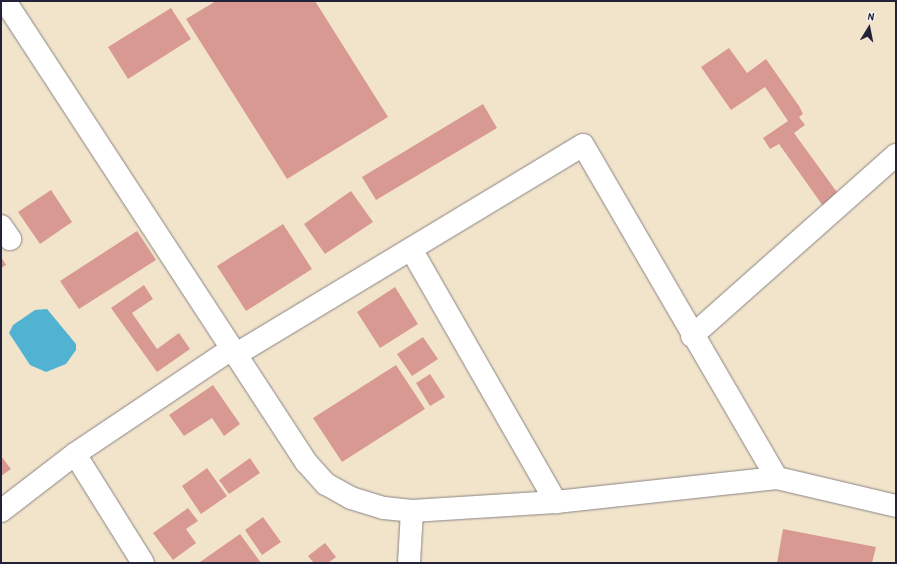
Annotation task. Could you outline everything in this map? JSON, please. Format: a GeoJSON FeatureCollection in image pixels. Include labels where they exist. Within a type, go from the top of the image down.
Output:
{"type":"FeatureCollection","features":[{"type":"Feature","properties":{"kind":"lane"},"geometry":{"type":"LineString","coordinates":[[5,1],[306,462],[326,484],[358,500],[384,508],[412,511],[556,502],[777,478],[896,506]]}},
{"type":"Feature","properties":{"kind":"lane"},"geometry":{"type":"LineString","coordinates":[[1,511],[75,454],[233,352],[412,249],[583,145],[692,336],[777,478]]}},
{"type":"Feature","properties":{"kind":"lane"},"geometry":{"type":"LineString","coordinates":[[692,336],[896,155]]}},
{"type":"Feature","properties":{"kind":"lane"},"geometry":{"type":"LineString","coordinates":[[412,249],[556,502]]}},
{"type":"Feature","properties":{"kind":"lane"},"geometry":{"type":"LineString","coordinates":[[75,454],[143,563]]}},
{"type":"Feature","properties":{"kind":"lane"},"geometry":{"type":"LineString","coordinates":[[409,563],[412,511]]}},
{"type":"Feature","properties":{"kind":"water"},"geometry":{"type":"Polygon","coordinates":[[[47,309],[76,344],[76,350],[66,364],[46,372],[30,365],[9,333],[13,325],[35,310],[47,309]]]}},
{"type":"Feature","properties":{"kind":"building"},"geometry":{"type":"Polygon","coordinates":[[[216,1],[315,1],[388,117],[287,179],[186,19],[216,1]]]}},
{"type":"Feature","properties":{"kind":"building"},"geometry":{"type":"Polygon","coordinates":[[[171,8],[191,39],[128,79],[108,47],[171,8]]]}},
{"type":"Feature","properties":{"kind":"building"},"geometry":{"type":"Polygon","coordinates":[[[729,48],[747,73],[766,59],[799,106],[803,114],[799,117],[805,125],[794,133],[839,195],[823,206],[779,144],[770,149],[763,138],[788,121],[765,87],[731,110],[701,67],[729,48]]]}},
{"type":"Feature","properties":{"kind":"building"},"geometry":{"type":"Polygon","coordinates":[[[483,104],[497,128],[376,200],[362,177],[483,104]]]}},
{"type":"Feature","properties":{"kind":"building"},"geometry":{"type":"Polygon","coordinates":[[[51,190],[72,222],[40,244],[18,212],[51,190]]]}},
{"type":"Feature","properties":{"kind":"building"},"geometry":{"type":"Polygon","coordinates":[[[351,191],[373,222],[325,254],[304,224],[351,191]]]}},
{"type":"Feature","properties":{"kind":"building"},"geometry":{"type":"Polygon","coordinates":[[[283,224],[312,269],[246,311],[217,266],[283,224]]]}},
{"type":"Feature","properties":{"kind":"building"},"geometry":{"type":"Polygon","coordinates":[[[137,231],[156,260],[79,309],[60,281],[137,231]]]}},
{"type":"Feature","properties":{"kind":"building"},"geometry":{"type":"Polygon","coordinates":[[[1,257],[6,265],[1,268],[1,257]]]}},
{"type":"Feature","properties":{"kind":"building"},"geometry":{"type":"Polygon","coordinates":[[[144,285],[153,299],[132,313],[157,349],[179,333],[190,349],[157,372],[111,308],[144,285]]]}},
{"type":"Feature","properties":{"kind":"building"},"geometry":{"type":"Polygon","coordinates":[[[395,287],[418,324],[380,348],[357,312],[395,287]]]}},
{"type":"Feature","properties":{"kind":"building"},"geometry":{"type":"Polygon","coordinates":[[[423,337],[438,359],[412,376],[397,354],[423,337]]]}},
{"type":"Feature","properties":{"kind":"building"},"geometry":{"type":"Polygon","coordinates":[[[396,365],[425,409],[342,462],[313,418],[396,365]]]}},
{"type":"Feature","properties":{"kind":"building"},"geometry":{"type":"Polygon","coordinates":[[[430,374],[445,397],[430,406],[416,383],[430,374]]]}},
{"type":"Feature","properties":{"kind":"building"},"geometry":{"type":"Polygon","coordinates":[[[213,385],[240,424],[224,436],[212,418],[184,436],[169,415],[213,385]]]}},
{"type":"Feature","properties":{"kind":"building"},"geometry":{"type":"Polygon","coordinates":[[[1,456],[11,469],[1,476],[1,456]]]}},
{"type":"Feature","properties":{"kind":"building"},"geometry":{"type":"Polygon","coordinates":[[[250,458],[260,473],[229,494],[219,480],[250,458]]]}},
{"type":"Feature","properties":{"kind":"building"},"geometry":{"type":"Polygon","coordinates":[[[207,468],[227,496],[201,514],[182,486],[207,468]]]}},
{"type":"Feature","properties":{"kind":"building"},"geometry":{"type":"Polygon","coordinates":[[[188,508],[198,521],[186,529],[196,543],[173,560],[153,533],[188,508]]]}},
{"type":"Feature","properties":{"kind":"building"},"geometry":{"type":"Polygon","coordinates":[[[263,517],[281,542],[262,555],[245,530],[263,517]]]}},
{"type":"Feature","properties":{"kind":"building"},"geometry":{"type":"Polygon","coordinates":[[[783,529],[876,547],[872,563],[777,563],[783,529]]]}},
{"type":"Feature","properties":{"kind":"building"},"geometry":{"type":"Polygon","coordinates":[[[240,534],[261,563],[200,563],[200,562],[240,534]]]}},
{"type":"Feature","properties":{"kind":"building"},"geometry":{"type":"Polygon","coordinates":[[[325,543],[336,557],[328,563],[314,563],[308,556],[325,543]]]}}]}
